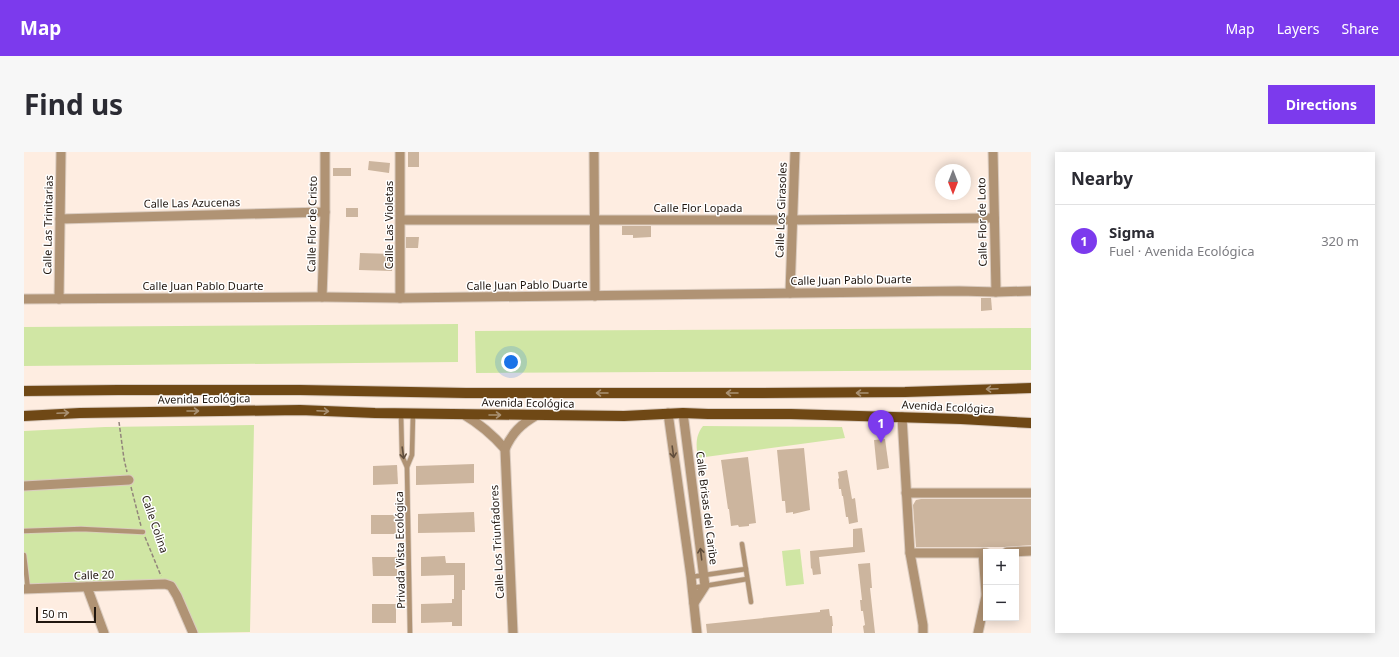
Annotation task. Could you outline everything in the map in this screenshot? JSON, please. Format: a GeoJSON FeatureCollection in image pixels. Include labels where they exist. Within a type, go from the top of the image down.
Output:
{"type":"FeatureCollection","features":[{"type":"Feature","properties":{"kind":"main road"},"geometry":{"type":"LineString","coordinates":[[24,391],[300,390],[466,393],[761,393],[905,392],[1031,388]]}},
{"type":"Feature","properties":{"kind":"main road","name":"Avenida Ecológica"},"geometry":{"type":"LineString","coordinates":[[24,416],[118,412],[300,410],[401,414],[624,416],[668,413],[791,414],[1031,423]]}},
{"type":"Feature","properties":{"kind":"street","name":"Calle Las Trinitarias"},"geometry":{"type":"LineString","coordinates":[[59,299],[61,152]]}},
{"type":"Feature","properties":{"kind":"street","name":"Calle Flor de Cristo"},"geometry":{"type":"LineString","coordinates":[[322,297],[325,212],[325,152]]}},
{"type":"Feature","properties":{"kind":"street","name":"Calle Las Violetas"},"geometry":{"type":"LineString","coordinates":[[400,152],[400,298]]}},
{"type":"Feature","properties":{"kind":"street"},"geometry":{"type":"LineString","coordinates":[[594,152],[595,296]]}},
{"type":"Feature","properties":{"kind":"street","name":"Calle Los Girasoles"},"geometry":{"type":"LineString","coordinates":[[790,293],[795,152]]}},
{"type":"Feature","properties":{"kind":"street","name":"Calle Flor de Loto"},"geometry":{"type":"LineString","coordinates":[[993,152],[996,292]]}},
{"type":"Feature","properties":{"kind":"street","name":"Calle Las Azucenas"},"geometry":{"type":"LineString","coordinates":[[60,219],[325,212]]}},
{"type":"Feature","properties":{"kind":"street","name":"Calle Flor Lopada"},"geometry":{"type":"LineString","coordinates":[[401,220],[793,220],[994,218]]}},
{"type":"Feature","properties":{"kind":"street","name":"Calle Juan Pablo Duarte"},"geometry":{"type":"LineString","coordinates":[[24,299],[322,297],[400,298],[1031,291]]}},
{"type":"Feature","properties":{"kind":"street"},"geometry":{"type":"LineString","coordinates":[[668,413],[691,577],[697,633]]}},
{"type":"Feature","properties":{"kind":"street","name":"Calle Brisas del Caribe"},"geometry":{"type":"LineString","coordinates":[[683,413],[706,586]]}},
{"type":"Feature","properties":{"kind":"street"},"geometry":{"type":"LineString","coordinates":[[463,414],[486,429],[505,450],[510,438],[517,429],[526,421],[537,415]]}},
{"type":"Feature","properties":{"kind":"street"},"geometry":{"type":"LineString","coordinates":[[902,417],[910,553],[923,625],[923,633]]}},
{"type":"Feature","properties":{"kind":"street","name":"Calle Los Triunfadores"},"geometry":{"type":"LineString","coordinates":[[505,450],[513,633]]}},
{"type":"Feature","properties":{"kind":"street"},"geometry":{"type":"LineString","coordinates":[[24,486],[129,480]]}},
{"type":"Feature","properties":{"kind":"street"},"geometry":{"type":"LineString","coordinates":[[906,493],[1031,493]]}},
{"type":"Feature","properties":{"kind":"street"},"geometry":{"type":"LineString","coordinates":[[1019,552],[1031,551]]}},
{"type":"Feature","properties":{"kind":"street"},"geometry":{"type":"LineString","coordinates":[[910,553],[983,553]]}},
{"type":"Feature","properties":{"kind":"street"},"geometry":{"type":"LineString","coordinates":[[165,584],[171,586],[177,596],[193,633]]}},
{"type":"Feature","properties":{"kind":"street","name":"Calle 20"},"geometry":{"type":"LineString","coordinates":[[26,589],[165,584]]}},
{"type":"Feature","properties":{"kind":"street"},"geometry":{"type":"LineString","coordinates":[[87,586],[104,633]]}},
{"type":"Feature","properties":{"kind":"street"},"geometry":{"type":"LineString","coordinates":[[694,603],[706,586]]}},
{"type":"Feature","properties":{"kind":"street"},"geometry":{"type":"LineString","coordinates":[[978,633],[983,609]]}},
{"type":"Feature","properties":{"kind":"lane","name":"Privada Vista Ecológica"},"geometry":{"type":"LineString","coordinates":[[401,414],[402,456],[407,467],[410,633]]}},
{"type":"Feature","properties":{"kind":"lane","name":"Privada Vista Ecológica"},"geometry":{"type":"LineString","coordinates":[[407,467],[412,455],[413,414]]}},
{"type":"Feature","properties":{"kind":"lane"},"geometry":{"type":"LineString","coordinates":[[24,531],[81,529],[143,532]]}},
{"type":"Feature","properties":{"kind":"lane"},"geometry":{"type":"LineString","coordinates":[[742,544],[751,602]]}},
{"type":"Feature","properties":{"kind":"lane"},"geometry":{"type":"LineString","coordinates":[[24,556],[26,589]]}},
{"type":"Feature","properties":{"kind":"lane"},"geometry":{"type":"LineString","coordinates":[[691,577],[746,569]]}},
{"type":"Feature","properties":{"kind":"lane"},"geometry":{"type":"LineString","coordinates":[[692,588],[747,579]]}},
{"type":"Feature","properties":{"kind":"path","name":"Calle Colina"},"geometry":{"type":"LineString","coordinates":[[118,412],[124,459],[143,532],[165,584]]}},
{"type":"Feature","properties":{"kind":"green space"},"geometry":{"type":"Polygon","coordinates":[[[458,324],[458,362],[24,366],[24,327],[458,324]]]}},
{"type":"Feature","properties":{"kind":"green space"},"geometry":{"type":"Polygon","coordinates":[[[1031,328],[1031,370],[476,373],[475,331],[1031,328]]]}},
{"type":"Feature","properties":{"kind":"green space"},"geometry":{"type":"Polygon","coordinates":[[[254,425],[250,632],[197,633],[176,588],[170,581],[24,585],[24,431],[105,427],[254,425]]]}},
{"type":"Feature","properties":{"kind":"green space"},"geometry":{"type":"Polygon","coordinates":[[[703,426],[842,427],[845,438],[698,458],[697,441],[700,430],[703,426]]]}},
{"type":"Feature","properties":{"kind":"green space"},"geometry":{"type":"Polygon","coordinates":[[[800,549],[804,584],[786,586],[782,551],[800,549]]]}},
{"type":"Feature","properties":{"kind":"building"},"geometry":{"type":"Polygon","coordinates":[[[408,152],[419,152],[419,167],[408,167],[408,152]]]}},
{"type":"Feature","properties":{"kind":"building"},"geometry":{"type":"Polygon","coordinates":[[[369,161],[390,163],[389,173],[368,170],[369,161]]]}},
{"type":"Feature","properties":{"kind":"building"},"geometry":{"type":"Polygon","coordinates":[[[333,168],[351,168],[351,176],[333,176],[333,168]]]}},
{"type":"Feature","properties":{"kind":"building"},"geometry":{"type":"Polygon","coordinates":[[[346,208],[358,208],[358,217],[346,217],[346,208]]]}},
{"type":"Feature","properties":{"kind":"building"},"geometry":{"type":"Polygon","coordinates":[[[622,226],[651,226],[651,237],[633,238],[633,235],[622,235],[622,226]]]}},
{"type":"Feature","properties":{"kind":"building"},"geometry":{"type":"Polygon","coordinates":[[[406,237],[419,237],[418,248],[406,248],[406,237]]]}},
{"type":"Feature","properties":{"kind":"building"},"geometry":{"type":"Polygon","coordinates":[[[360,253],[393,254],[392,271],[359,270],[360,253]]]}},
{"type":"Feature","properties":{"kind":"building"},"geometry":{"type":"Polygon","coordinates":[[[981,298],[991,298],[992,310],[981,311],[981,298]]]}},
{"type":"Feature","properties":{"kind":"building"},"geometry":{"type":"Polygon","coordinates":[[[885,439],[889,468],[877,470],[874,440],[885,439]]]}},
{"type":"Feature","properties":{"kind":"building"},"geometry":{"type":"Polygon","coordinates":[[[804,448],[810,510],[793,514],[793,512],[786,513],[785,501],[782,501],[777,450],[804,448]]]}},
{"type":"Feature","properties":{"kind":"building"},"geometry":{"type":"Polygon","coordinates":[[[748,457],[756,523],[749,524],[749,526],[731,526],[721,460],[748,457]]]}},
{"type":"Feature","properties":{"kind":"building"},"geometry":{"type":"Polygon","coordinates":[[[474,464],[474,483],[416,485],[416,466],[474,464]]]}},
{"type":"Feature","properties":{"kind":"building"},"geometry":{"type":"Polygon","coordinates":[[[397,465],[398,484],[373,485],[373,466],[397,465]]]}},
{"type":"Feature","properties":{"kind":"building"},"geometry":{"type":"Polygon","coordinates":[[[847,470],[852,499],[855,498],[858,522],[849,524],[848,517],[846,517],[841,489],[839,489],[838,479],[838,472],[847,470]]]}},
{"type":"Feature","properties":{"kind":"building"},"geometry":{"type":"Polygon","coordinates":[[[1031,499],[1031,545],[1005,547],[916,547],[913,505],[916,500],[1031,499]]]}},
{"type":"Feature","properties":{"kind":"building"},"geometry":{"type":"Polygon","coordinates":[[[474,512],[475,532],[418,533],[418,514],[474,512]]]}},
{"type":"Feature","properties":{"kind":"building"},"geometry":{"type":"Polygon","coordinates":[[[371,515],[395,515],[396,534],[371,534],[371,515]]]}},
{"type":"Feature","properties":{"kind":"building"},"geometry":{"type":"Polygon","coordinates":[[[862,528],[865,552],[819,557],[821,574],[813,575],[812,568],[811,569],[810,551],[853,547],[853,529],[862,528]]]}},
{"type":"Feature","properties":{"kind":"building"},"geometry":{"type":"Polygon","coordinates":[[[445,556],[446,563],[465,563],[465,590],[462,590],[462,626],[452,626],[452,622],[421,623],[421,604],[452,603],[452,599],[454,599],[454,575],[421,576],[421,557],[445,556]]]}},
{"type":"Feature","properties":{"kind":"building"},"geometry":{"type":"Polygon","coordinates":[[[372,557],[397,557],[397,576],[373,576],[372,557]]]}},
{"type":"Feature","properties":{"kind":"building"},"geometry":{"type":"Polygon","coordinates":[[[870,563],[872,588],[870,588],[875,633],[864,633],[863,626],[865,625],[863,611],[861,611],[860,600],[862,600],[858,564],[870,563]]]}},
{"type":"Feature","properties":{"kind":"building"},"geometry":{"type":"Polygon","coordinates":[[[372,604],[396,604],[396,623],[372,623],[372,604]]]}},
{"type":"Feature","properties":{"kind":"building"},"geometry":{"type":"Polygon","coordinates":[[[829,609],[830,616],[832,616],[832,633],[707,633],[706,624],[820,612],[820,610],[829,609]]]}},
{"type":"Feature","properties":{"kind":"place","name":"Sigma"},"geometry":{"type":"Point","coordinates":[881,443]}}]}
